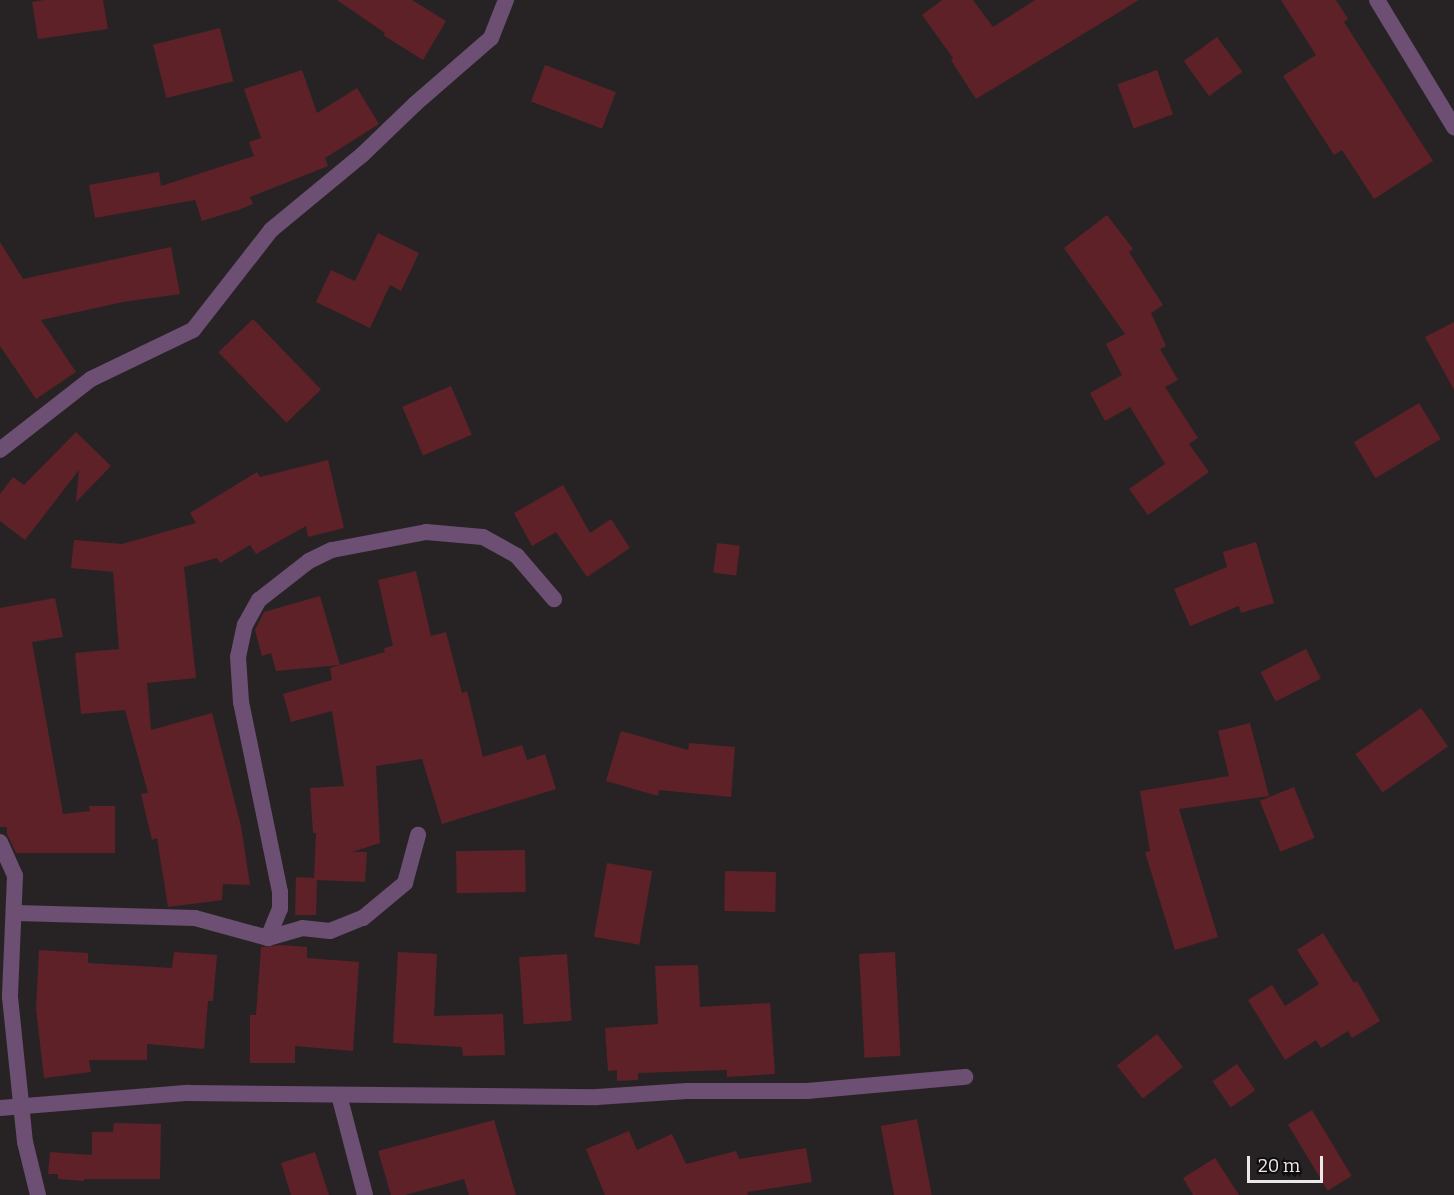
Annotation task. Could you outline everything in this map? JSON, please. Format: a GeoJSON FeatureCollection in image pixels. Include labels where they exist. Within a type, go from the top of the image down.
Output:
{"type":"FeatureCollection","features":[{"type":"Feature","properties":{"kind":"street"},"geometry":{"type":"LineString","coordinates":[[0,450],[91,379],[193,330],[271,230],[362,155],[415,104],[491,38],[506,0]]}},
{"type":"Feature","properties":{"kind":"street"},"geometry":{"type":"LineString","coordinates":[[1377,0],[1454,127]]}},
{"type":"Feature","properties":{"kind":"street"},"geometry":{"type":"LineString","coordinates":[[268,938],[280,909],[280,892],[243,713],[238,657],[244,625],[260,600],[309,561],[332,550],[426,532],[483,537],[517,556],[554,599]]}},
{"type":"Feature","properties":{"kind":"street"},"geometry":{"type":"LineString","coordinates":[[16,913],[195,918],[268,938],[302,928],[330,931],[363,918],[405,883],[418,835]]}},
{"type":"Feature","properties":{"kind":"street"},"geometry":{"type":"LineString","coordinates":[[0,842],[15,876],[16,913],[5,1015],[21,1105],[25,1142],[38,1195]]}},
{"type":"Feature","properties":{"kind":"street"},"geometry":{"type":"LineString","coordinates":[[0,1108],[188,1093],[597,1097],[687,1091],[807,1091],[965,1077]]}},
{"type":"Feature","properties":{"kind":"street"},"geometry":{"type":"LineString","coordinates":[[339,1095],[365,1195]]}},
{"type":"Feature","properties":{"kind":"building"},"geometry":{"type":"Polygon","coordinates":[[[103,0],[108,29],[38,39],[32,2],[103,0]]]}},
{"type":"Feature","properties":{"kind":"building"},"geometry":{"type":"Polygon","coordinates":[[[337,0],[412,0],[446,21],[423,60],[383,35],[385,33],[337,0]]]}},
{"type":"Feature","properties":{"kind":"building"},"geometry":{"type":"Polygon","coordinates":[[[942,0],[973,0],[993,27],[1035,0],[1139,0],[976,99],[951,60],[953,58],[922,15],[942,0]]]}},
{"type":"Feature","properties":{"kind":"building"},"geometry":{"type":"Polygon","coordinates":[[[1281,0],[1336,0],[1348,19],[1344,22],[1433,161],[1374,199],[1342,150],[1334,155],[1283,76],[1316,55],[1281,0]]]}},
{"type":"Feature","properties":{"kind":"building"},"geometry":{"type":"Polygon","coordinates":[[[220,28],[233,81],[166,98],[153,45],[220,28]]]}},
{"type":"Feature","properties":{"kind":"building"},"geometry":{"type":"Polygon","coordinates":[[[1217,37],[1242,72],[1209,96],[1184,61],[1217,37]]]}},
{"type":"Feature","properties":{"kind":"building"},"geometry":{"type":"Polygon","coordinates":[[[545,65],[616,92],[602,129],[531,101],[545,65]]]}},
{"type":"Feature","properties":{"kind":"building"},"geometry":{"type":"Polygon","coordinates":[[[302,70],[317,113],[357,88],[379,124],[325,158],[328,166],[250,197],[253,204],[238,210],[202,221],[195,200],[95,218],[89,185],[159,172],[161,186],[254,156],[249,142],[261,138],[244,89],[302,70]]]}},
{"type":"Feature","properties":{"kind":"building"},"geometry":{"type":"Polygon","coordinates":[[[1157,70],[1173,114],[1134,129],[1118,84],[1157,70]]]}},
{"type":"Feature","properties":{"kind":"building"},"geometry":{"type":"Polygon","coordinates":[[[1107,215],[1133,249],[1129,252],[1163,305],[1151,313],[1166,346],[1160,349],[1178,380],[1165,387],[1198,438],[1189,444],[1209,472],[1148,515],[1129,489],[1165,464],[1130,407],[1105,421],[1090,393],[1122,375],[1106,344],[1125,334],[1064,248],[1107,215]]]}},
{"type":"Feature","properties":{"kind":"building"},"geometry":{"type":"Polygon","coordinates":[[[378,233],[419,253],[401,291],[390,285],[370,328],[316,302],[331,270],[355,281],[378,233]]]}},
{"type":"Feature","properties":{"kind":"building"},"geometry":{"type":"Polygon","coordinates":[[[0,242],[23,279],[171,247],[180,294],[123,302],[41,320],[76,372],[36,399],[0,346],[0,242]]]}},
{"type":"Feature","properties":{"kind":"building"},"geometry":{"type":"Polygon","coordinates":[[[253,319],[321,389],[287,423],[218,352],[253,319]]]}},
{"type":"Feature","properties":{"kind":"building"},"geometry":{"type":"Polygon","coordinates":[[[1454,322],[1454,390],[1425,337],[1454,322]]]}},
{"type":"Feature","properties":{"kind":"building"},"geometry":{"type":"Polygon","coordinates":[[[451,386],[472,435],[423,455],[402,407],[451,386]]]}},
{"type":"Feature","properties":{"kind":"building"},"geometry":{"type":"Polygon","coordinates":[[[1419,403],[1441,439],[1375,478],[1354,442],[1419,403]]]}},
{"type":"Feature","properties":{"kind":"building"},"geometry":{"type":"Polygon","coordinates":[[[76,432],[111,466],[76,502],[79,470],[25,540],[0,521],[0,494],[13,477],[24,485],[76,432]]]}},
{"type":"Feature","properties":{"kind":"building"},"geometry":{"type":"Polygon","coordinates":[[[328,460],[344,528],[308,537],[306,526],[256,554],[250,545],[220,563],[217,558],[184,567],[196,678],[147,683],[151,730],[212,713],[241,826],[250,885],[223,884],[222,900],[168,907],[157,838],[152,840],[141,794],[148,793],[125,710],[81,714],[75,653],[119,649],[113,572],[71,568],[74,540],[122,544],[196,523],[190,513],[257,472],[260,477],[328,460]]]}},
{"type":"Feature","properties":{"kind":"building"},"geometry":{"type":"Polygon","coordinates":[[[563,485],[590,533],[611,519],[630,548],[587,577],[556,532],[532,546],[514,513],[563,485]]]}},
{"type":"Feature","properties":{"kind":"building"},"geometry":{"type":"Polygon","coordinates":[[[1256,542],[1274,603],[1241,613],[1239,606],[1190,626],[1174,589],[1227,567],[1223,552],[1256,542]]]}},
{"type":"Feature","properties":{"kind":"building"},"geometry":{"type":"Polygon","coordinates":[[[717,543],[740,546],[736,576],[713,573],[717,543]]]}},
{"type":"Feature","properties":{"kind":"building"},"geometry":{"type":"Polygon","coordinates":[[[416,571],[431,636],[446,632],[462,693],[467,691],[483,757],[522,745],[527,760],[545,754],[556,789],[442,824],[422,759],[376,766],[380,843],[352,852],[367,852],[365,882],[317,880],[316,915],[295,915],[296,877],[314,878],[316,833],[313,833],[310,788],[344,786],[332,711],[291,722],[283,694],[332,680],[330,668],[385,652],[384,648],[393,646],[378,580],[416,571]]]}},
{"type":"Feature","properties":{"kind":"building"},"geometry":{"type":"Polygon","coordinates":[[[320,596],[340,665],[276,671],[271,653],[262,656],[255,630],[264,612],[320,596]]]}},
{"type":"Feature","properties":{"kind":"building"},"geometry":{"type":"Polygon","coordinates":[[[55,598],[63,637],[32,642],[63,814],[90,811],[89,806],[115,806],[115,853],[16,853],[7,834],[7,827],[0,827],[0,608],[55,598]]]}},
{"type":"Feature","properties":{"kind":"building"},"geometry":{"type":"Polygon","coordinates":[[[1306,649],[1321,678],[1276,702],[1261,672],[1306,649]]]}},
{"type":"Feature","properties":{"kind":"building"},"geometry":{"type":"Polygon","coordinates":[[[1421,708],[1448,747],[1382,792],[1355,754],[1421,708]]]}},
{"type":"Feature","properties":{"kind":"building"},"geometry":{"type":"Polygon","coordinates":[[[1250,723],[1269,796],[1179,809],[1218,937],[1175,950],[1145,852],[1150,851],[1140,791],[1229,776],[1218,731],[1250,723]]]}},
{"type":"Feature","properties":{"kind":"building"},"geometry":{"type":"Polygon","coordinates":[[[621,731],[688,750],[689,743],[735,747],[731,797],[659,790],[658,796],[606,781],[621,731]]]}},
{"type":"Feature","properties":{"kind":"building"},"geometry":{"type":"Polygon","coordinates":[[[1294,787],[1315,838],[1280,852],[1260,801],[1294,787]]]}},
{"type":"Feature","properties":{"kind":"building"},"geometry":{"type":"Polygon","coordinates":[[[525,850],[526,892],[457,893],[456,851],[525,850]]]}},
{"type":"Feature","properties":{"kind":"building"},"geometry":{"type":"Polygon","coordinates":[[[607,863],[652,871],[639,945],[594,937],[607,863]]]}},
{"type":"Feature","properties":{"kind":"building"},"geometry":{"type":"Polygon","coordinates":[[[725,871],[776,872],[775,912],[724,911],[725,871]]]}},
{"type":"Feature","properties":{"kind":"building"},"geometry":{"type":"Polygon","coordinates":[[[1323,933],[1354,983],[1357,981],[1380,1021],[1352,1038],[1348,1031],[1321,1048],[1316,1040],[1285,1060],[1248,1000],[1272,985],[1285,1006],[1319,984],[1297,950],[1323,933]]]}},
{"type":"Feature","properties":{"kind":"building"},"geometry":{"type":"Polygon","coordinates":[[[281,945],[307,947],[307,958],[359,962],[353,1051],[295,1046],[295,1063],[250,1063],[250,1015],[256,1015],[261,947],[281,945]]]}},
{"type":"Feature","properties":{"kind":"building"},"geometry":{"type":"Polygon","coordinates":[[[39,950],[88,953],[88,963],[172,968],[174,952],[217,955],[213,1001],[208,1001],[204,1049],[147,1044],[147,1060],[89,1060],[91,1072],[44,1078],[36,1009],[39,950]]]}},
{"type":"Feature","properties":{"kind":"building"},"geometry":{"type":"Polygon","coordinates":[[[398,952],[437,954],[434,1016],[503,1014],[505,1055],[463,1056],[462,1047],[393,1043],[398,952]]]}},
{"type":"Feature","properties":{"kind":"building"},"geometry":{"type":"Polygon","coordinates":[[[895,952],[900,1056],[864,1058],[859,954],[895,952]]]}},
{"type":"Feature","properties":{"kind":"building"},"geometry":{"type":"Polygon","coordinates":[[[567,954],[572,1021],[524,1024],[519,957],[567,954]]]}},
{"type":"Feature","properties":{"kind":"building"},"geometry":{"type":"Polygon","coordinates":[[[698,965],[700,1007],[770,1003],[775,1074],[727,1077],[727,1070],[638,1073],[638,1080],[617,1081],[617,1070],[608,1071],[605,1028],[658,1024],[655,966],[698,965]]]}},
{"type":"Feature","properties":{"kind":"building"},"geometry":{"type":"Polygon","coordinates":[[[1157,1034],[1183,1067],[1143,1098],[1117,1065],[1157,1034]]]}},
{"type":"Feature","properties":{"kind":"building"},"geometry":{"type":"Polygon","coordinates":[[[1237,1064],[1255,1090],[1231,1107],[1212,1081],[1237,1064]]]}},
{"type":"Feature","properties":{"kind":"building"},"geometry":{"type":"Polygon","coordinates":[[[1312,1110],[1352,1176],[1328,1190],[1288,1124],[1312,1110]]]}},
{"type":"Feature","properties":{"kind":"building"},"geometry":{"type":"Polygon","coordinates":[[[917,1119],[932,1195],[894,1195],[881,1126],[917,1119]]]}},
{"type":"Feature","properties":{"kind":"building"},"geometry":{"type":"Polygon","coordinates":[[[494,1120],[516,1195],[469,1195],[464,1179],[405,1195],[391,1195],[378,1151],[494,1120]]]}},
{"type":"Feature","properties":{"kind":"building"},"geometry":{"type":"Polygon","coordinates":[[[114,1123],[161,1124],[160,1179],[84,1179],[84,1181],[58,1179],[58,1174],[48,1174],[50,1152],[92,1155],[92,1132],[113,1132],[114,1123]]]}},
{"type":"Feature","properties":{"kind":"building"},"geometry":{"type":"Polygon","coordinates":[[[629,1131],[637,1150],[672,1134],[686,1164],[736,1151],[739,1159],[806,1148],[812,1182],[747,1192],[748,1195],[605,1195],[586,1149],[629,1131]]]}},
{"type":"Feature","properties":{"kind":"building"},"geometry":{"type":"Polygon","coordinates":[[[315,1152],[329,1195],[291,1195],[281,1163],[315,1152]]]}},
{"type":"Feature","properties":{"kind":"building"},"geometry":{"type":"Polygon","coordinates":[[[1215,1158],[1239,1195],[1193,1195],[1183,1178],[1215,1158]]]}}]}
